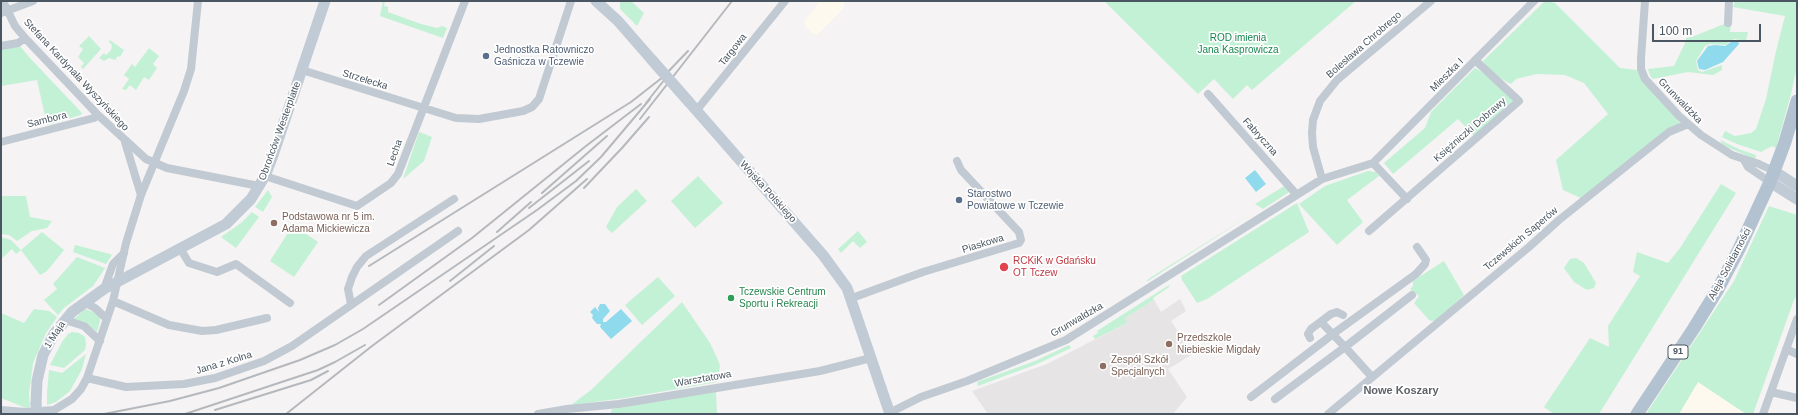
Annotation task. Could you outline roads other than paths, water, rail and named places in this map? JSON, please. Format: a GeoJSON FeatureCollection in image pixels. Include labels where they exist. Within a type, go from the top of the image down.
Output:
{"type":"FeatureCollection","features":[{"type":"Feature","properties":{"kind":"main road","name":"Aleja Solidarności"},"geometry":{"type":"LineString","coordinates":[[1637,414],[1718,289],[1739,249],[1772,177],[1797,101]]}},
{"type":"Feature","properties":{"kind":"street","name":"Stefana Kardynała Wyszyńskiego"},"geometry":{"type":"LineString","coordinates":[[3,1],[4,12],[25,38],[98,115],[124,141],[146,159],[167,168],[259,186]]}},
{"type":"Feature","properties":{"kind":"street"},"geometry":{"type":"LineString","coordinates":[[4,12],[33,1]]}},
{"type":"Feature","properties":{"kind":"street"},"geometry":{"type":"LineString","coordinates":[[1,409],[26,412],[54,410],[72,399],[87,378],[113,302],[124,252],[141,195],[181,98],[191,69],[198,1]]}},
{"type":"Feature","properties":{"kind":"street","name":"Obrońców Westerplatte"},"geometry":{"type":"LineString","coordinates":[[117,282],[226,224],[247,204],[265,176],[325,1]]}},
{"type":"Feature","properties":{"kind":"street","name":"Lecha"},"geometry":{"type":"LineString","coordinates":[[265,176],[357,206],[391,183],[398,174],[422,108],[465,1]]}},
{"type":"Feature","properties":{"kind":"street","name":"Strzelecka"},"geometry":{"type":"LineString","coordinates":[[302,70],[422,108],[463,119],[479,119],[523,111],[532,107],[539,99],[571,1]]}},
{"type":"Feature","properties":{"kind":"street","name":"Wojska Polskiego"},"geometry":{"type":"LineString","coordinates":[[596,1],[618,21],[834,268],[852,298],[889,414]]}},
{"type":"Feature","properties":{"kind":"street","name":"Targowa"},"geometry":{"type":"LineString","coordinates":[[696,111],[785,1]]}},
{"type":"Feature","properties":{"kind":"street","name":"Bolesława Chrobrego"},"geometry":{"type":"LineString","coordinates":[[1322,179],[1313,147],[1312,134],[1313,120],[1320,101],[1337,80],[1431,1]]}},
{"type":"Feature","properties":{"kind":"street","name":"Mieszka I"},"geometry":{"type":"LineString","coordinates":[[1373,163],[1534,1]]}},
{"type":"Feature","properties":{"kind":"street","name":"Grunwaldzka"},"geometry":{"type":"LineString","coordinates":[[1645,1],[1641,58],[1645,78],[1688,124],[1722,149],[1744,160],[1748,167],[1772,177]]}},
{"type":"Feature","properties":{"kind":"street"},"geometry":{"type":"LineString","coordinates":[[1728,23],[1730,1]]}},
{"type":"Feature","properties":{"kind":"street"},"geometry":{"type":"LineString","coordinates":[[1,46],[18,43],[25,38]]}},
{"type":"Feature","properties":{"kind":"street","name":"Księżniczki Dobrawy"},"geometry":{"type":"LineString","coordinates":[[1369,232],[1519,101],[1475,60]]}},
{"type":"Feature","properties":{"kind":"street","name":"Fabryczna"},"geometry":{"type":"LineString","coordinates":[[1208,94],[1296,194]]}},
{"type":"Feature","properties":{"kind":"street","name":"Sambora"},"geometry":{"type":"LineString","coordinates":[[1,142],[94,118],[98,115]]}},
{"type":"Feature","properties":{"kind":"street","name":"Tczewskich Saperów"},"geometry":{"type":"LineString","coordinates":[[1328,414],[1529,247],[1559,220],[1669,132],[1688,124]]}},
{"type":"Feature","properties":{"kind":"street","name":"Stefana Kardynała Wyszyńskiego"},"geometry":{"type":"LineString","coordinates":[[124,141],[141,195]]}},
{"type":"Feature","properties":{"kind":"street","name":"Piaskowa"},"geometry":{"type":"LineString","coordinates":[[852,298],[923,272],[1019,243],[1021,240],[1019,232],[962,170],[957,162]]}},
{"type":"Feature","properties":{"kind":"street"},"geometry":{"type":"LineString","coordinates":[[1322,179],[1373,163],[1407,199]]}},
{"type":"Feature","properties":{"kind":"street"},"geometry":{"type":"LineString","coordinates":[[1772,177],[1797,186]]}},
{"type":"Feature","properties":{"kind":"street"},"geometry":{"type":"LineString","coordinates":[[1772,177],[1797,199]]}},
{"type":"Feature","properties":{"kind":"street","name":"Grunwaldzka"},"geometry":{"type":"LineString","coordinates":[[889,414],[921,397],[967,381],[1066,340],[1322,179]]}},
{"type":"Feature","properties":{"kind":"street"},"geometry":{"type":"LineString","coordinates":[[351,304],[348,289],[357,267],[366,256],[454,199]]}},
{"type":"Feature","properties":{"kind":"street","name":"Jana z Kolna"},"geometry":{"type":"LineString","coordinates":[[87,378],[126,387],[184,384],[215,378],[264,361],[292,346],[458,231]]}},
{"type":"Feature","properties":{"kind":"street"},"geometry":{"type":"LineString","coordinates":[[1251,397],[1332,334],[1416,274],[1425,264],[1426,260],[1416,247]]}},
{"type":"Feature","properties":{"kind":"street"},"geometry":{"type":"LineString","coordinates":[[180,248],[189,263],[217,272],[236,264],[290,303]]}},
{"type":"Feature","properties":{"kind":"street"},"geometry":{"type":"LineString","coordinates":[[104,289],[113,264],[124,252]]}},
{"type":"Feature","properties":{"kind":"street","name":"1 Maja"},"geometry":{"type":"LineString","coordinates":[[36,409],[37,381],[40,364],[47,346],[65,320],[84,302],[117,282]]}},
{"type":"Feature","properties":{"kind":"street"},"geometry":{"type":"LineString","coordinates":[[1275,399],[1412,295]]}},
{"type":"Feature","properties":{"kind":"street"},"geometry":{"type":"LineString","coordinates":[[84,302],[95,308],[107,319]]}},
{"type":"Feature","properties":{"kind":"street"},"geometry":{"type":"LineString","coordinates":[[113,302],[169,325],[202,331],[216,330],[267,318]]}},
{"type":"Feature","properties":{"kind":"street"},"geometry":{"type":"LineString","coordinates":[[1310,338],[1308,334],[1311,329],[1331,314],[1337,312],[1343,315]]}},
{"type":"Feature","properties":{"kind":"street"},"geometry":{"type":"LineString","coordinates":[[1763,414],[1797,318]]}},
{"type":"Feature","properties":{"kind":"street"},"geometry":{"type":"LineString","coordinates":[[65,320],[84,326],[100,341]]}},
{"type":"Feature","properties":{"kind":"street"},"geometry":{"type":"LineString","coordinates":[[1321,322],[1372,377]]}},
{"type":"Feature","properties":{"kind":"street"},"geometry":{"type":"LineString","coordinates":[[1786,349],[1797,354]]}},
{"type":"Feature","properties":{"kind":"street","name":"Warsztatowa"},"geometry":{"type":"LineString","coordinates":[[538,414],[567,409],[619,404],[820,372],[871,358]]}},
{"type":"Feature","properties":{"kind":"street"},"geometry":{"type":"LineString","coordinates":[[1771,392],[1797,398]]}},
{"type":"Feature","properties":{"kind":"water"},"geometry":{"type":"Polygon","coordinates":[[[1734,40],[1738,41],[1739,44],[1723,62],[1705,70],[1699,69],[1697,61],[1708,46],[1725,46],[1734,40]]]}},
{"type":"Feature","properties":{"kind":"water"},"geometry":{"type":"Polygon","coordinates":[[[1255,170],[1266,184],[1256,192],[1245,178],[1255,170]]]}},
{"type":"Feature","properties":{"kind":"water"},"geometry":{"type":"Polygon","coordinates":[[[600,304],[605,304],[610,311],[603,319],[603,322],[606,322],[621,309],[632,321],[611,339],[600,327],[601,324],[597,324],[592,318],[593,315],[590,312],[595,307],[599,312],[598,308],[600,304]]]}},
{"type":"Feature","properties":{"kind":"railway"},"geometry":{"type":"LineString","coordinates":[[640,119],[732,1]]}},
{"type":"Feature","properties":{"kind":"railway"},"geometry":{"type":"LineString","coordinates":[[369,266],[631,102],[663,77],[688,51]]}},
{"type":"Feature","properties":{"kind":"railway"},"geometry":{"type":"LineString","coordinates":[[646,103],[665,79]]}},
{"type":"Feature","properties":{"kind":"railway"},"geometry":{"type":"LineString","coordinates":[[104,414],[170,401],[219,388],[300,360],[335,345],[363,329],[537,210],[576,181],[601,157],[650,99]]}},
{"type":"Feature","properties":{"kind":"railway"},"geometry":{"type":"LineString","coordinates":[[379,305],[472,238],[586,146],[641,104]]}},
{"type":"Feature","properties":{"kind":"railway"},"geometry":{"type":"LineString","coordinates":[[584,188],[649,117]]}},
{"type":"Feature","properties":{"kind":"railway"},"geometry":{"type":"LineString","coordinates":[[542,193],[607,136]]}},
{"type":"Feature","properties":{"kind":"railway"},"geometry":{"type":"LineString","coordinates":[[529,208],[589,161]]}},
{"type":"Feature","properties":{"kind":"railway"},"geometry":{"type":"LineString","coordinates":[[286,414],[372,346],[529,230],[587,179]]}},
{"type":"Feature","properties":{"kind":"railway"},"geometry":{"type":"LineString","coordinates":[[497,232],[531,202]]}},
{"type":"Feature","properties":{"kind":"railway"},"geometry":{"type":"LineString","coordinates":[[450,281],[494,246]]}},
{"type":"Feature","properties":{"kind":"railway"},"geometry":{"type":"LineString","coordinates":[[185,414],[318,370],[365,345]]}},
{"type":"Feature","properties":{"kind":"railway"},"geometry":{"type":"LineString","coordinates":[[215,410],[311,380],[328,371]]}},
{"type":"Feature","properties":{"kind":"place","name":"Jednostka Ratowniczo Gaśnicza w Tczewie"},"geometry":{"type":"Point","coordinates":[486,56]}},
{"type":"Feature","properties":{"kind":"place","name":"Starostwo Powiatowe w Tczewie"},"geometry":{"type":"Point","coordinates":[959,200]}},
{"type":"Feature","properties":{"kind":"place","name":"Podstawowa nr 5 im. Adama Mickiewicza"},"geometry":{"type":"Point","coordinates":[274,223]}},
{"type":"Feature","properties":{"kind":"place","name":"RCKiK w Gdańsku OT Tczew"},"geometry":{"type":"Point","coordinates":[1004,267]}},
{"type":"Feature","properties":{"kind":"place","name":"Tczewskie Centrum Sportu i Rekreacji"},"geometry":{"type":"Point","coordinates":[731,298]}},
{"type":"Feature","properties":{"kind":"place","name":"Przedszkole Niebieskie Migdały"},"geometry":{"type":"Point","coordinates":[1169,344]}},
{"type":"Feature","properties":{"kind":"place","name":"Zespół Szkół Specjalnych"},"geometry":{"type":"Point","coordinates":[1103,366]}},
{"type":"Feature","properties":{"kind":"district","name":"Nowe Koszary"},"geometry":{"type":"Point","coordinates":[1401,391]}},
{"type":"Feature","properties":{"kind":"park label","name":"ROD imienia Jana Kasprowicza"},"geometry":{"type":"Point","coordinates":[1238,44]}}]}
